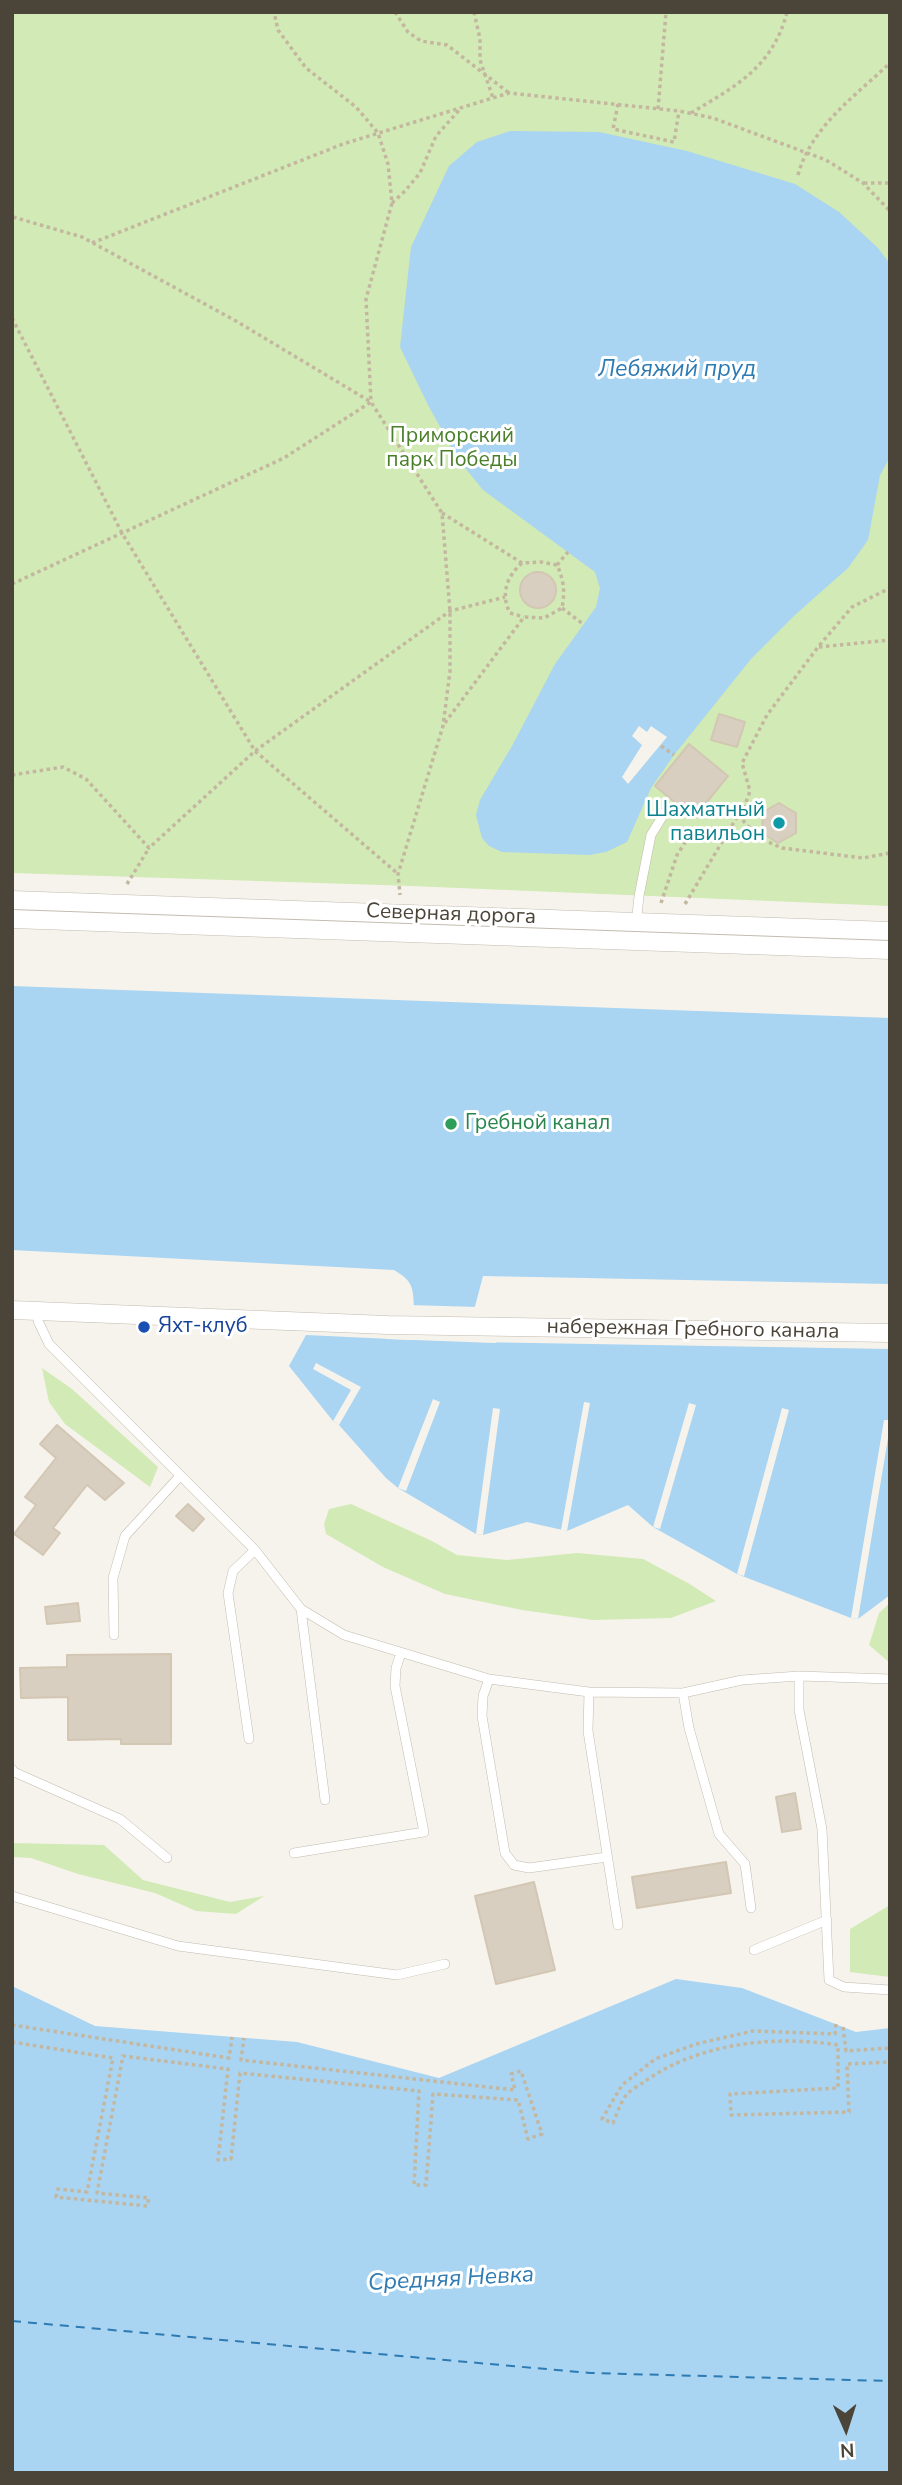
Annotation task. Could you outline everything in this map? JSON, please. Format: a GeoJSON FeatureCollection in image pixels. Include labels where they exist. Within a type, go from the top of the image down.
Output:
{"type":"FeatureCollection","features":[{"type":"Feature","properties":{"kind":"street","name":"Северная дорога"},"geometry":{"type":"LineString","coordinates":[[12,900],[890,931]]}},
{"type":"Feature","properties":{"kind":"street","name":"Северная дорога"},"geometry":{"type":"LineString","coordinates":[[12,919],[890,950]]}},
{"type":"Feature","properties":{"kind":"street"},"geometry":{"type":"LineString","coordinates":[[12,1310],[38,1311]]}},
{"type":"Feature","properties":{"kind":"street","name":"набережная Гребного канала"},"geometry":{"type":"LineString","coordinates":[[38,1311],[387,1325],[890,1333]]}},
{"type":"Feature","properties":{"kind":"lane"},"geometry":{"type":"LineString","coordinates":[[635,941],[651,835],[667,809]]}},
{"type":"Feature","properties":{"kind":"lane"},"geometry":{"type":"LineString","coordinates":[[38,1311],[38,1321],[49,1344],[255,1550],[301,1609],[344,1635],[489,1679],[589,1692],[683,1693],[742,1680],[799,1676],[890,1679]]}},
{"type":"Feature","properties":{"kind":"lane"},"geometry":{"type":"LineString","coordinates":[[114,1635],[113,1578],[125,1535],[180,1476]]}},
{"type":"Feature","properties":{"kind":"lane"},"geometry":{"type":"LineString","coordinates":[[249,1739],[228,1593],[233,1571],[255,1550]]}},
{"type":"Feature","properties":{"kind":"lane"},"geometry":{"type":"LineString","coordinates":[[301,1609],[325,1800]]}},
{"type":"Feature","properties":{"kind":"lane"},"geometry":{"type":"LineString","coordinates":[[294,1853],[424,1832],[394,1686],[401,1653]]}},
{"type":"Feature","properties":{"kind":"lane"},"geometry":{"type":"LineString","coordinates":[[799,1676],[799,1710],[822,1829],[829,1980],[844,1987],[890,1990]]}},
{"type":"Feature","properties":{"kind":"lane"},"geometry":{"type":"LineString","coordinates":[[489,1679],[483,1696],[482,1716],[505,1853],[514,1865],[528,1868],[607,1857]]}},
{"type":"Feature","properties":{"kind":"lane"},"geometry":{"type":"LineString","coordinates":[[589,1692],[588,1731],[618,1925]]}},
{"type":"Feature","properties":{"kind":"lane"},"geometry":{"type":"LineString","coordinates":[[683,1693],[689,1728],[719,1834],[745,1864],[751,1908]]}},
{"type":"Feature","properties":{"kind":"lane"},"geometry":{"type":"LineString","coordinates":[[12,1769],[120,1819],[167,1858]]}},
{"type":"Feature","properties":{"kind":"lane"},"geometry":{"type":"LineString","coordinates":[[12,1896],[178,1946],[397,1975],[445,1964]]}},
{"type":"Feature","properties":{"kind":"lane"},"geometry":{"type":"LineString","coordinates":[[754,1950],[827,1920]]}},
{"type":"Feature","properties":{"kind":"path"},"geometry":{"type":"LineString","coordinates":[[274,12],[278,30],[306,68],[356,107],[378,133],[388,164],[392,203],[366,299],[371,402]]}},
{"type":"Feature","properties":{"kind":"path"},"geometry":{"type":"LineString","coordinates":[[395,12],[414,37],[421,41],[447,45],[509,93]]}},
{"type":"Feature","properties":{"kind":"path"},"geometry":{"type":"LineString","coordinates":[[474,12],[480,38],[480,60],[491,99]]}},
{"type":"Feature","properties":{"kind":"path"},"geometry":{"type":"LineString","coordinates":[[658,109],[666,12]]}},
{"type":"Feature","properties":{"kind":"path"},"geometry":{"type":"LineString","coordinates":[[691,113],[740,83],[767,57],[782,31],[787,12]]}},
{"type":"Feature","properties":{"kind":"path"},"geometry":{"type":"LineString","coordinates":[[797,175],[817,132],[890,63]]}},
{"type":"Feature","properties":{"kind":"path"},"geometry":{"type":"LineString","coordinates":[[92,243],[343,144],[509,93],[679,111],[713,118],[826,160],[863,183],[890,211]]}},
{"type":"Feature","properties":{"kind":"path"},"geometry":{"type":"LineString","coordinates":[[618,104],[613,129],[674,142],[679,111]]}},
{"type":"Feature","properties":{"kind":"path"},"geometry":{"type":"LineString","coordinates":[[392,203],[420,173],[436,136],[463,106]]}},
{"type":"Feature","properties":{"kind":"path"},"geometry":{"type":"LineString","coordinates":[[863,183],[890,183]]}},
{"type":"Feature","properties":{"kind":"path"},"geometry":{"type":"LineString","coordinates":[[12,201],[13,220],[82,237],[236,321],[371,402],[442,513],[522,562],[557,565]]}},
{"type":"Feature","properties":{"kind":"path"},"geometry":{"type":"LineString","coordinates":[[12,318],[122,533],[255,751],[398,874]]}},
{"type":"Feature","properties":{"kind":"path"},"geometry":{"type":"LineString","coordinates":[[14,582],[284,458],[371,402]]}},
{"type":"Feature","properties":{"kind":"path"},"geometry":{"type":"LineString","coordinates":[[400,895],[398,874],[443,726],[450,671],[450,611],[442,513]]}},
{"type":"Feature","properties":{"kind":"path"},"geometry":{"type":"LineString","coordinates":[[557,565],[568,552]]}},
{"type":"Feature","properties":{"kind":"path"},"geometry":{"type":"LineString","coordinates":[[522,562],[512,571],[505,597],[510,613],[524,617],[544,618],[562,608],[565,596],[563,579],[557,565]]}},
{"type":"Feature","properties":{"kind":"path"},"geometry":{"type":"LineString","coordinates":[[685,905],[750,791],[742,763],[767,715],[852,607],[890,588]]}},
{"type":"Feature","properties":{"kind":"path"},"geometry":{"type":"LineString","coordinates":[[127,884],[149,848],[255,751],[450,611],[505,597]]}},
{"type":"Feature","properties":{"kind":"path"},"geometry":{"type":"LineString","coordinates":[[562,608],[583,624]]}},
{"type":"Feature","properties":{"kind":"path"},"geometry":{"type":"LineString","coordinates":[[443,726],[524,617]]}},
{"type":"Feature","properties":{"kind":"path"},"geometry":{"type":"LineString","coordinates":[[818,647],[890,640]]}},
{"type":"Feature","properties":{"kind":"path"},"geometry":{"type":"LineString","coordinates":[[661,746],[674,755]]}},
{"type":"Feature","properties":{"kind":"path"},"geometry":{"type":"LineString","coordinates":[[12,775],[62,767],[86,779],[149,848]]}},
{"type":"Feature","properties":{"kind":"path"},"geometry":{"type":"LineString","coordinates":[[738,815],[759,838],[782,848],[863,858],[890,853]]}},
{"type":"Feature","properties":{"kind":"path"},"geometry":{"type":"LineString","coordinates":[[661,903],[677,855],[693,830],[726,836]]}},
{"type":"Feature","properties":{"kind":"path"},"geometry":{"type":"LineString","coordinates":[[836,2024],[835,2034],[753,2032],[696,2045],[654,2059],[622,2085],[602,2119],[612,2123],[627,2094],[660,2071],[704,2054],[756,2042],[807,2041],[838,2045],[838,2088],[730,2094],[731,2115],[849,2112],[846,2064],[890,2062]]}},
{"type":"Feature","properties":{"kind":"path"},"geometry":{"type":"LineString","coordinates":[[12,2025],[229,2058],[232,2037]]}},
{"type":"Feature","properties":{"kind":"path"},"geometry":{"type":"LineString","coordinates":[[843,2027],[846,2051],[890,2048]]}},
{"type":"Feature","properties":{"kind":"path"},"geometry":{"type":"LineString","coordinates":[[12,2042],[114,2058],[87,2192],[58,2189],[56,2197],[147,2206],[149,2198],[97,2193],[123,2056],[228,2069],[218,2160],[230,2159],[240,2073],[419,2091],[414,2185],[426,2185],[433,2094],[519,2100],[528,2139],[542,2134],[522,2071],[512,2074],[515,2090],[241,2060],[244,2038]]}},
{"type":"Feature","properties":{"kind":"green space","name":"Приморский парк Победы"},"geometry":{"type":"Polygon","coordinates":[[[12,12],[890,12],[890,906],[12,873],[12,12]]]}},
{"type":"Feature","properties":{"kind":"green space"},"geometry":{"type":"Polygon","coordinates":[[[42,1368],[72,1389],[158,1467],[150,1487],[65,1424],[49,1402],[42,1368]]]}},
{"type":"Feature","properties":{"kind":"green space"},"geometry":{"type":"Polygon","coordinates":[[[351,1504],[457,1555],[507,1560],[577,1553],[643,1559],[716,1601],[671,1618],[593,1620],[522,1610],[445,1594],[383,1567],[326,1534],[324,1524],[329,1509],[351,1504]]]}},
{"type":"Feature","properties":{"kind":"green space"},"geometry":{"type":"Polygon","coordinates":[[[890,1603],[890,1663],[869,1645],[879,1613],[890,1603]]]}},
{"type":"Feature","properties":{"kind":"green space"},"geometry":{"type":"Polygon","coordinates":[[[12,1843],[104,1845],[143,1880],[230,1902],[264,1896],[236,1914],[196,1911],[155,1893],[78,1874],[31,1858],[12,1857],[12,1843]]]}},
{"type":"Feature","properties":{"kind":"green space"},"geometry":{"type":"Polygon","coordinates":[[[890,1905],[890,1977],[850,1972],[850,1929],[890,1905]]]}},
{"type":"Feature","properties":{"kind":"water","name":"Лебяжий пруд"},"geometry":{"type":"Polygon","coordinates":[[[510,131],[599,132],[687,151],[795,184],[839,212],[878,248],[890,264],[890,457],[880,475],[868,540],[848,568],[751,659],[674,755],[651,788],[627,842],[606,852],[589,855],[502,852],[489,846],[482,838],[476,815],[480,800],[555,664],[596,607],[600,588],[595,572],[483,490],[458,459],[400,347],[411,247],[449,166],[477,142],[510,131]]]}},
{"type":"Feature","properties":{"kind":"water","name":"Гребной канал"},"geometry":{"type":"Polygon","coordinates":[[[12,986],[890,1018],[890,1284],[483,1276],[474,1310],[472,1342],[890,1349],[890,1595],[858,1619],[851,1618],[737,1574],[653,1527],[628,1505],[567,1531],[527,1522],[483,1535],[476,1534],[398,1488],[333,1421],[289,1366],[306,1335],[412,1340],[413,1291],[404,1276],[394,1270],[12,1250],[12,986]]]}},
{"type":"Feature","properties":{"kind":"water","name":"Средняя Невка"},"geometry":{"type":"Polygon","coordinates":[[[676,1979],[742,1988],[856,2032],[890,2028],[890,2473],[12,2473],[12,1986],[95,2026],[297,2042],[439,2078],[676,1979]]]}},
{"type":"Feature","properties":{"kind":"pier"},"geometry":{"type":"Polygon","coordinates":[[[639,726],[647,732],[651,726],[667,737],[628,784],[622,777],[642,745],[632,736],[639,726]]]}},
{"type":"Feature","properties":{"kind":"pier"},"geometry":{"type":"Polygon","coordinates":[[[409,1305],[478,1307],[476,1339],[496,1339],[496,1343],[386,1339],[387,1335],[409,1336],[409,1305]]]}},
{"type":"Feature","properties":{"kind":"pier"},"geometry":{"type":"Polygon","coordinates":[[[316,1363],[361,1387],[339,1425],[333,1421],[351,1390],[313,1369],[316,1363]]]}},
{"type":"Feature","properties":{"kind":"pier"},"geometry":{"type":"Polygon","coordinates":[[[433,1399],[440,1402],[406,1491],[398,1488],[433,1399]]]}},
{"type":"Feature","properties":{"kind":"pier"},"geometry":{"type":"Polygon","coordinates":[[[584,1402],[590,1403],[567,1531],[561,1530],[584,1402]]]}},
{"type":"Feature","properties":{"kind":"pier"},"geometry":{"type":"Polygon","coordinates":[[[689,1403],[696,1405],[660,1529],[653,1527],[689,1403]]]}},
{"type":"Feature","properties":{"kind":"pier"},"geometry":{"type":"Polygon","coordinates":[[[493,1408],[500,1409],[483,1535],[476,1534],[493,1408]]]}},
{"type":"Feature","properties":{"kind":"pier"},"geometry":{"type":"Polygon","coordinates":[[[782,1408],[789,1410],[744,1576],[737,1574],[782,1408]]]}},
{"type":"Feature","properties":{"kind":"pier"},"geometry":{"type":"Polygon","coordinates":[[[884,1420],[890,1420],[890,1426],[858,1619],[851,1618],[884,1420]]]}},
{"type":"Feature","properties":{"kind":"building"},"geometry":{"type":"Polygon","coordinates":[[[538,572],[551,577],[556,590],[551,603],[538,608],[525,603],[520,590],[525,577],[538,572]]]}},
{"type":"Feature","properties":{"kind":"building"},"geometry":{"type":"Polygon","coordinates":[[[719,714],[745,722],[737,747],[711,740],[719,714]]]}},
{"type":"Feature","properties":{"kind":"building"},"geometry":{"type":"Polygon","coordinates":[[[689,744],[728,776],[694,818],[655,786],[689,744]]]}},
{"type":"Feature","properties":{"kind":"building","name":"Шахматный павильон"},"geometry":{"type":"Polygon","coordinates":[[[779,803],[796,813],[796,833],[778,843],[762,833],[763,812],[779,803]]]}},
{"type":"Feature","properties":{"kind":"building"},"geometry":{"type":"Polygon","coordinates":[[[57,1425],[124,1483],[105,1500],[87,1485],[53,1528],[60,1533],[43,1555],[14,1534],[36,1505],[25,1497],[56,1458],[40,1444],[57,1425]]]}},
{"type":"Feature","properties":{"kind":"building"},"geometry":{"type":"Polygon","coordinates":[[[188,1504],[204,1519],[193,1531],[176,1516],[188,1504]]]}},
{"type":"Feature","properties":{"kind":"building"},"geometry":{"type":"Polygon","coordinates":[[[78,1603],[80,1621],[47,1624],[45,1607],[78,1603]]]}},
{"type":"Feature","properties":{"kind":"building"},"geometry":{"type":"Polygon","coordinates":[[[171,1654],[171,1744],[121,1744],[121,1739],[68,1740],[68,1697],[21,1698],[20,1668],[67,1667],[67,1655],[171,1654]]]}},
{"type":"Feature","properties":{"kind":"building"},"geometry":{"type":"Polygon","coordinates":[[[795,1793],[801,1829],[782,1832],[776,1797],[795,1793]]]}},
{"type":"Feature","properties":{"kind":"building"},"geometry":{"type":"Polygon","coordinates":[[[726,1862],[731,1893],[637,1908],[632,1877],[726,1862]]]}},
{"type":"Feature","properties":{"kind":"building"},"geometry":{"type":"Polygon","coordinates":[[[534,1882],[555,1970],[496,1984],[475,1896],[534,1882]]]}},
{"type":"Feature","properties":{"kind":"ferry route"},"geometry":{"type":"LineString","coordinates":[[12,2321],[590,2373],[890,2381]]}},
{"type":"Feature","properties":{"kind":"place","name":"Шахматный павильон"},"geometry":{"type":"Point","coordinates":[779,823]}},
{"type":"Feature","properties":{"kind":"place","name":"Гребной канал"},"geometry":{"type":"Point","coordinates":[451,1124]}},
{"type":"Feature","properties":{"kind":"place","name":"Яхт-клуб"},"geometry":{"type":"Point","coordinates":[144,1327]}}]}
